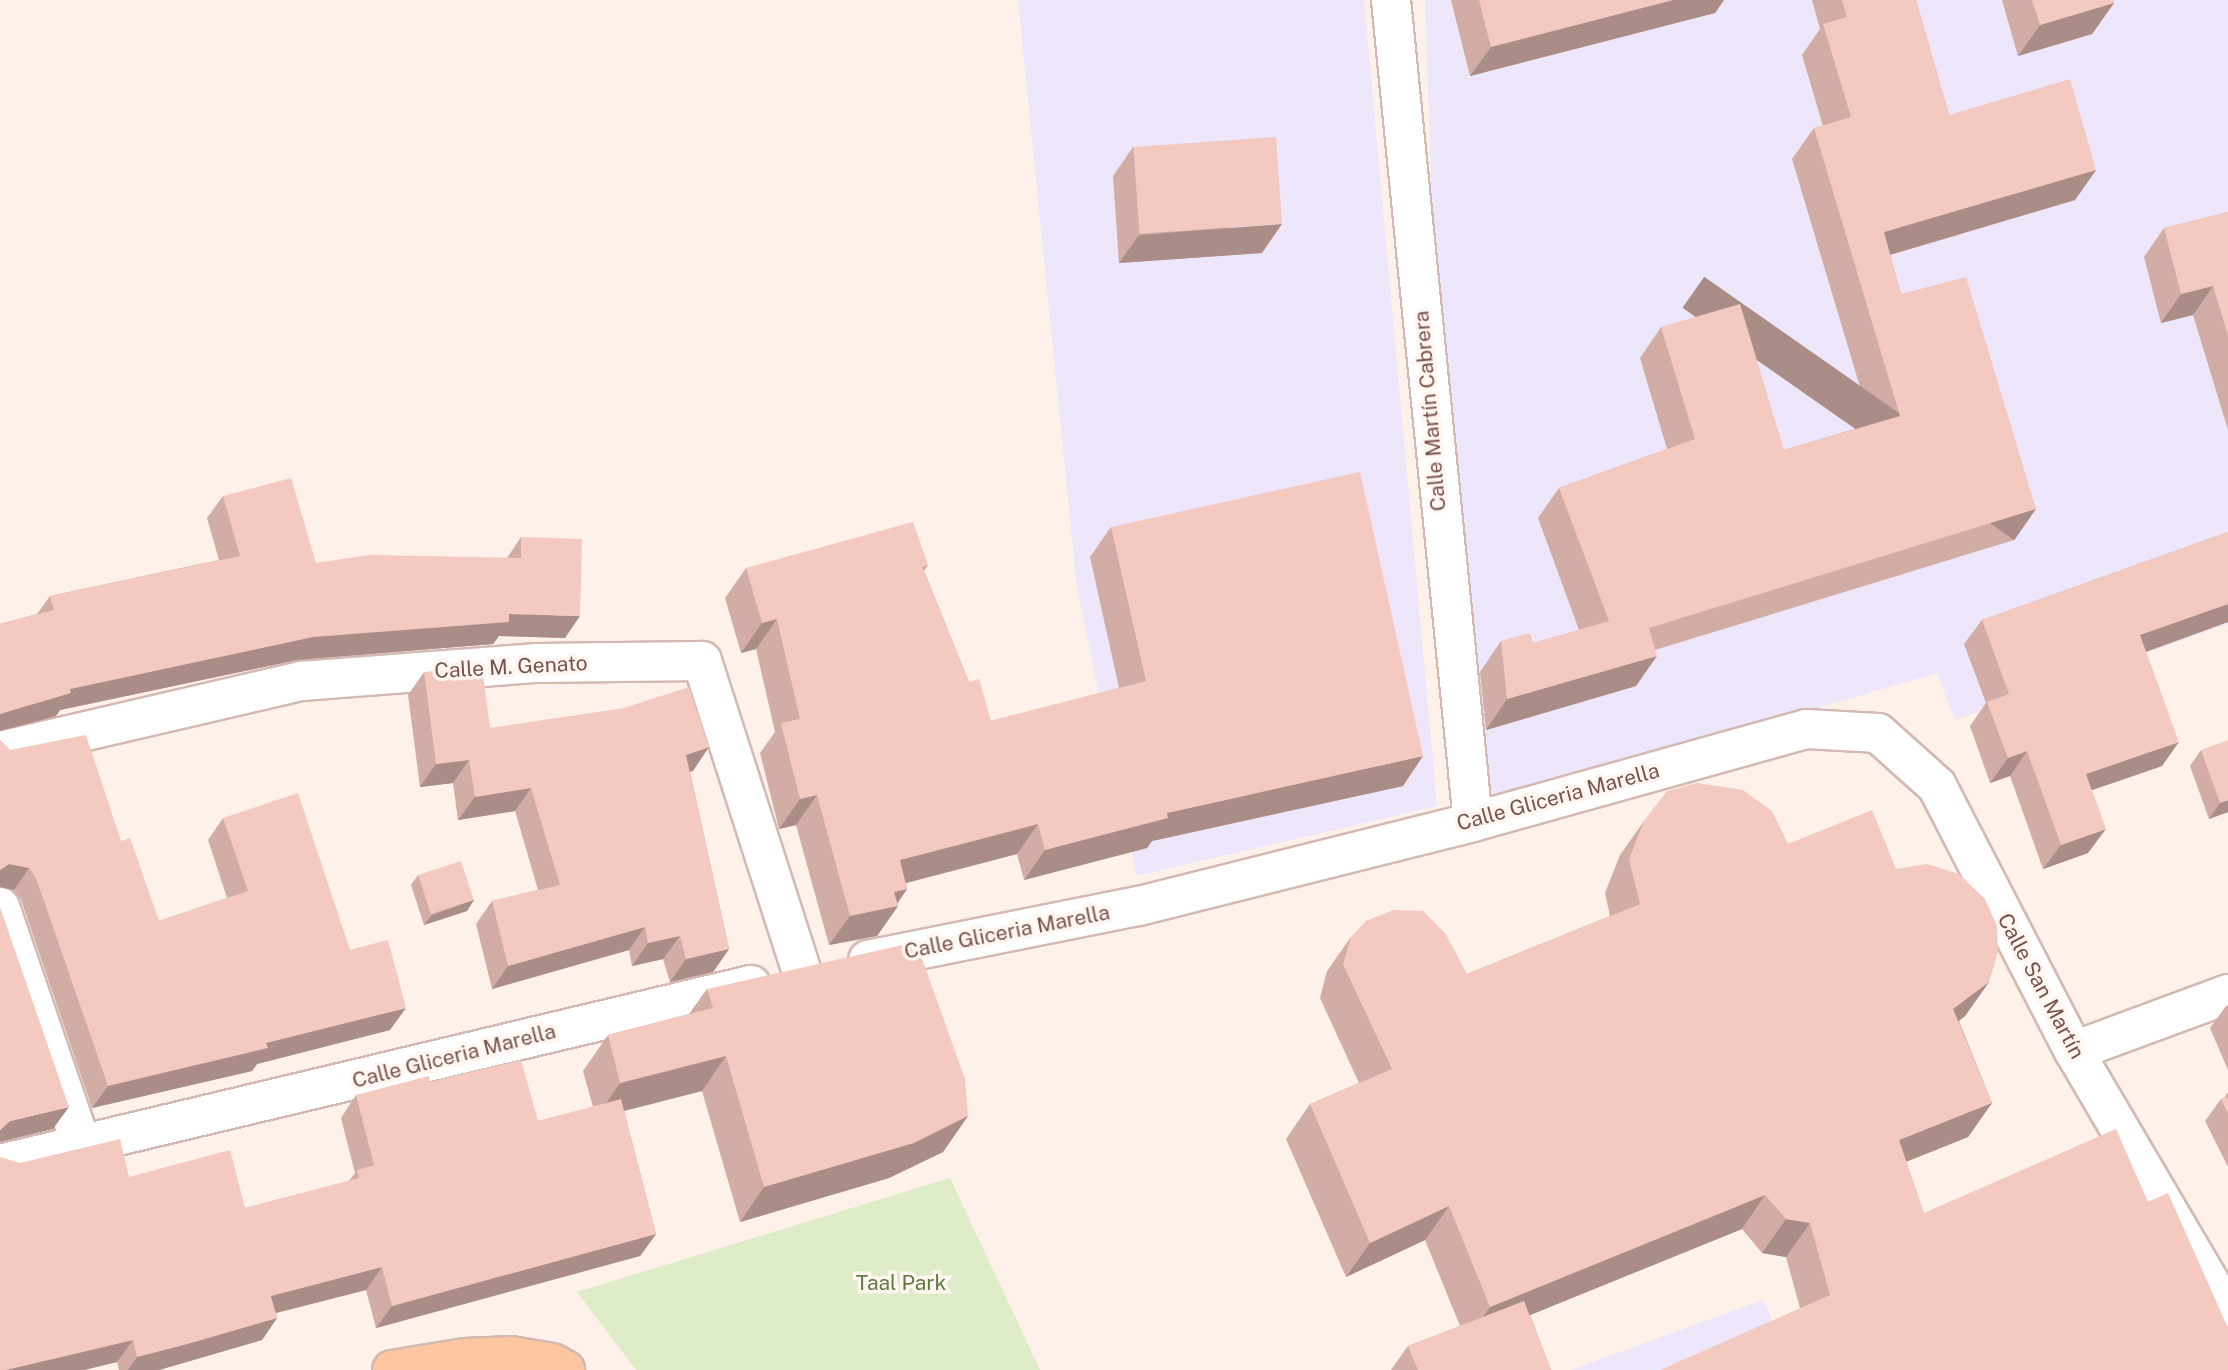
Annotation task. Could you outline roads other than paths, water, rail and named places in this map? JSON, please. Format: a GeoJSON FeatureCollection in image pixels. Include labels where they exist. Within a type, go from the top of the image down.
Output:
{"type":"FeatureCollection","features":[{"type":"Feature","properties":{"kind":"main road"},"geometry":{"type":"LineString","coordinates":[[392,1370],[466,1358],[511,1356],[552,1363],[565,1370]]}},
{"type":"Feature","properties":{"kind":"street","name":"Calle Martín Cabrera"},"geometry":{"type":"LineString","coordinates":[[1391,0],[1473,822]]}},
{"type":"Feature","properties":{"kind":"street","name":"Calle M. Genato"},"geometry":{"type":"LineString","coordinates":[[0,751],[302,681],[537,663],[702,661],[802,973]]}},
{"type":"Feature","properties":{"kind":"street","name":"Calle Gliceria Marella"},"geometry":{"type":"LineString","coordinates":[[0,1164],[802,973],[1139,906],[1473,822],[1805,729]]}},
{"type":"Feature","properties":{"kind":"street","name":"Calle San Martín"},"geometry":{"type":"LineString","coordinates":[[1805,729],[1878,733],[1937,786],[2074,1051],[2228,1312]]}},
{"type":"Feature","properties":{"kind":"street"},"geometry":{"type":"LineString","coordinates":[[0,907],[82,1146]]}},
{"type":"Feature","properties":{"kind":"street"},"geometry":{"type":"LineString","coordinates":[[2074,1051],[2228,994]]}},
{"type":"Feature","properties":{"kind":"park label","name":"Taal Park"},"geometry":{"type":"Point","coordinates":[901,1283]}}]}
